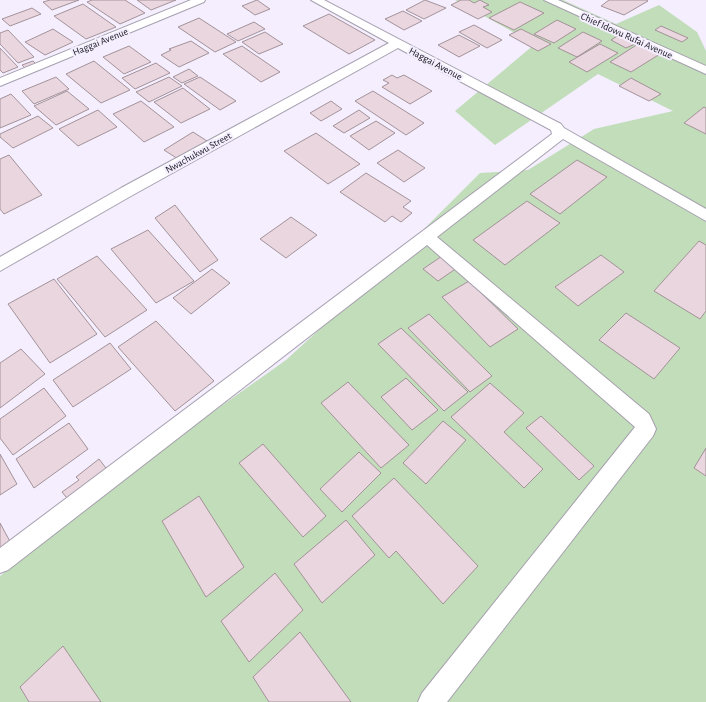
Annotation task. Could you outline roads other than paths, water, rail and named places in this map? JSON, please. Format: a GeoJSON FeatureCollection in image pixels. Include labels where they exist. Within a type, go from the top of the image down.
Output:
{"type":"FeatureCollection","features":[{"type":"Feature","properties":{"kind":"street","name":"Haggai Avenue"},"geometry":{"type":"LineString","coordinates":[[0,82],[200,0]]}},
{"type":"Feature","properties":{"kind":"street","name":"Haggai Avenue"},"geometry":{"type":"LineString","coordinates":[[316,0],[558,129],[706,216]]}},
{"type":"Feature","properties":{"kind":"street","name":"Chief Idowu Rufai Avenue"},"geometry":{"type":"LineString","coordinates":[[549,0],[706,70]]}},
{"type":"Feature","properties":{"kind":"street","name":"Nwachukwu Street"},"geometry":{"type":"LineString","coordinates":[[0,265],[126,192],[398,43]]}},
{"type":"Feature","properties":{"kind":"street"},"geometry":{"type":"LineString","coordinates":[[0,562],[559,136],[558,129]]}},
{"type":"Feature","properties":{"kind":"street"},"geometry":{"type":"LineString","coordinates":[[426,236],[642,420],[646,428],[431,702]]}}]}
